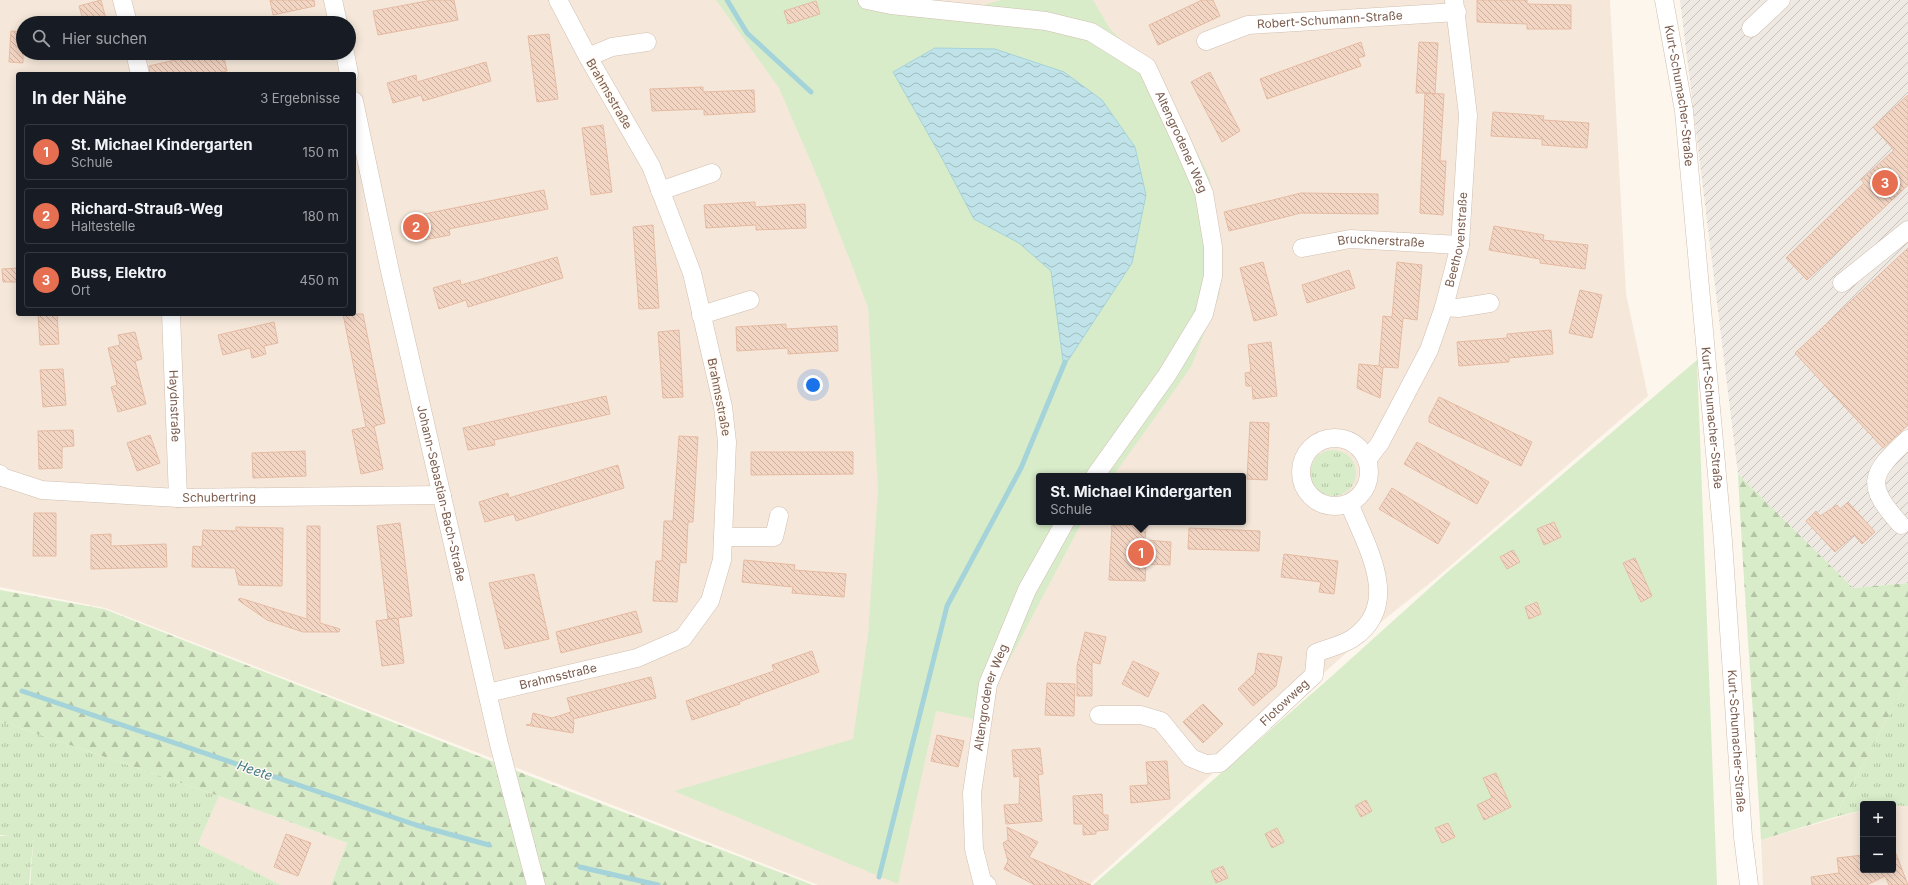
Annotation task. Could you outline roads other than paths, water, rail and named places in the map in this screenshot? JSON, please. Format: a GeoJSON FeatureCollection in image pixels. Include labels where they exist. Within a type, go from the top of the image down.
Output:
{"type":"FeatureCollection","features":[{"type":"Feature","properties":{"kind":"street"},"geometry":{"type":"LineString","coordinates":[[122,0],[126,16]]}},
{"type":"Feature","properties":{"kind":"street"},"geometry":{"type":"LineString","coordinates":[[334,0],[337,16]]}},
{"type":"Feature","properties":{"kind":"street","name":"Brahmsstraße"},"geometry":{"type":"LineString","coordinates":[[488,694],[637,658],[683,638],[710,601],[722,560],[727,442],[723,406],[692,273],[651,166],[588,57],[558,0]]}},
{"type":"Feature","properties":{"kind":"street","name":"Altengrodener Weg"},"geometry":{"type":"LineString","coordinates":[[867,0],[891,5],[1046,21],[1091,32],[1147,67],[1204,193],[1213,247],[1213,276],[1204,314],[1168,375],[1097,473]]}},
{"type":"Feature","properties":{"kind":"street","name":"Kurt-Schumacher-Straße"},"geometry":{"type":"LineString","coordinates":[[1664,0],[1685,119],[1723,541],[1743,837],[1749,885]]}},
{"type":"Feature","properties":{"kind":"street"},"geometry":{"type":"LineString","coordinates":[[1751,28],[1781,0]]}},
{"type":"Feature","properties":{"kind":"street","name":"Robert-Schumann-Straße"},"geometry":{"type":"LineString","coordinates":[[1206,41],[1248,25],[1456,6]]}},
{"type":"Feature","properties":{"kind":"street","name":"Beethovenstraße"},"geometry":{"type":"LineString","coordinates":[[1367,460],[1380,443],[1429,350],[1444,308],[1460,245],[1468,115],[1456,6]]}},
{"type":"Feature","properties":{"kind":"street"},"geometry":{"type":"LineString","coordinates":[[588,57],[612,47],[647,42]]}},
{"type":"Feature","properties":{"kind":"street"},"geometry":{"type":"LineString","coordinates":[[137,60],[140,72]]}},
{"type":"Feature","properties":{"kind":"street"},"geometry":{"type":"LineString","coordinates":[[346,60],[349,72]]}},
{"type":"Feature","properties":{"kind":"street","name":"Johann-Sebastian-Bach-Straße"},"geometry":{"type":"LineString","coordinates":[[356,110],[390,271],[499,744],[536,885]]}},
{"type":"Feature","properties":{"kind":"street"},"geometry":{"type":"LineString","coordinates":[[660,191],[712,172]]}},
{"type":"Feature","properties":{"kind":"street"},"geometry":{"type":"LineString","coordinates":[[1842,283],[1908,230]]}},
{"type":"Feature","properties":{"kind":"street","name":"Brucknerstraße"},"geometry":{"type":"LineString","coordinates":[[1302,248],[1350,239],[1460,245]]}},
{"type":"Feature","properties":{"kind":"street"},"geometry":{"type":"LineString","coordinates":[[702,315],[750,300]]}},
{"type":"Feature","properties":{"kind":"street"},"geometry":{"type":"LineString","coordinates":[[1444,308],[1458,308],[1490,303]]}},
{"type":"Feature","properties":{"kind":"street","name":"Haydnstraße"},"geometry":{"type":"LineString","coordinates":[[171,316],[178,498]]}},
{"type":"Feature","properties":{"kind":"street"},"geometry":{"type":"LineString","coordinates":[[1330,438],[1342,439],[1352,443],[1361,450],[1367,460],[1368,475],[1364,490],[1357,498],[1349,503],[1338,506],[1327,505],[1317,501],[1309,494],[1301,476],[1305,457],[1310,449],[1320,442],[1330,438]]}},
{"type":"Feature","properties":{"kind":"street"},"geometry":{"type":"LineString","coordinates":[[1901,525],[1883,505],[1878,494],[1877,482],[1878,471],[1884,461],[1908,439]]}},
{"type":"Feature","properties":{"kind":"street","name":"Schubertring"},"geometry":{"type":"LineString","coordinates":[[0,474],[2,477],[42,490],[178,498],[442,495]]}},
{"type":"Feature","properties":{"kind":"street","name":"Flotowweg"},"geometry":{"type":"LineString","coordinates":[[1099,716],[1141,715],[1161,721],[1191,758],[1206,764],[1220,762],[1314,675],[1316,653],[1352,639],[1368,625],[1378,605],[1379,589],[1375,569],[1349,503]]}},
{"type":"Feature","properties":{"kind":"street"},"geometry":{"type":"LineString","coordinates":[[723,537],[774,538],[779,516]]}},
{"type":"Feature","properties":{"kind":"street","name":"Altengrodener Weg"},"geometry":{"type":"LineString","coordinates":[[987,885],[982,881],[974,849],[972,792],[988,684],[1027,590],[1063,525]]}},
{"type":"Feature","properties":{"kind":"street","name":"Kurt-Schumacher-Straße"},"geometry":{"type":"LineString","coordinates":[[1737,885],[1743,837]]}},
{"type":"Feature","properties":{"kind":"water"},"geometry":{"type":"Polygon","coordinates":[[[935,48],[995,49],[1064,72],[1102,100],[1135,147],[1146,195],[1132,263],[1067,362],[1063,361],[1051,271],[1019,243],[974,219],[943,160],[893,72],[935,48]]]}},
{"type":"Feature","properties":{"kind":"waterway"},"geometry":{"type":"LineString","coordinates":[[727,0],[747,33],[811,92]]}},
{"type":"Feature","properties":{"kind":"waterway"},"geometry":{"type":"LineString","coordinates":[[879,877],[947,606],[1021,468],[1065,362]]}},
{"type":"Feature","properties":{"kind":"waterway","name":"Heete"},"geometry":{"type":"LineString","coordinates":[[22,691],[416,825],[489,845]]}},
{"type":"Feature","properties":{"kind":"waterway","name":"Heete"},"geometry":{"type":"LineString","coordinates":[[580,867],[658,885]]}},
{"type":"Feature","properties":{"kind":"place","name":"Buss, Elektro"},"geometry":{"type":"Point","coordinates":[1885,183]}},
{"type":"Feature","properties":{"kind":"place","name":"Richard-Strauß-Weg"},"geometry":{"type":"Point","coordinates":[416,227]}},
{"type":"Feature","properties":{"kind":"place","name":"St. Michael Kindergarten"},"geometry":{"type":"Point","coordinates":[1141,553]}}]}
